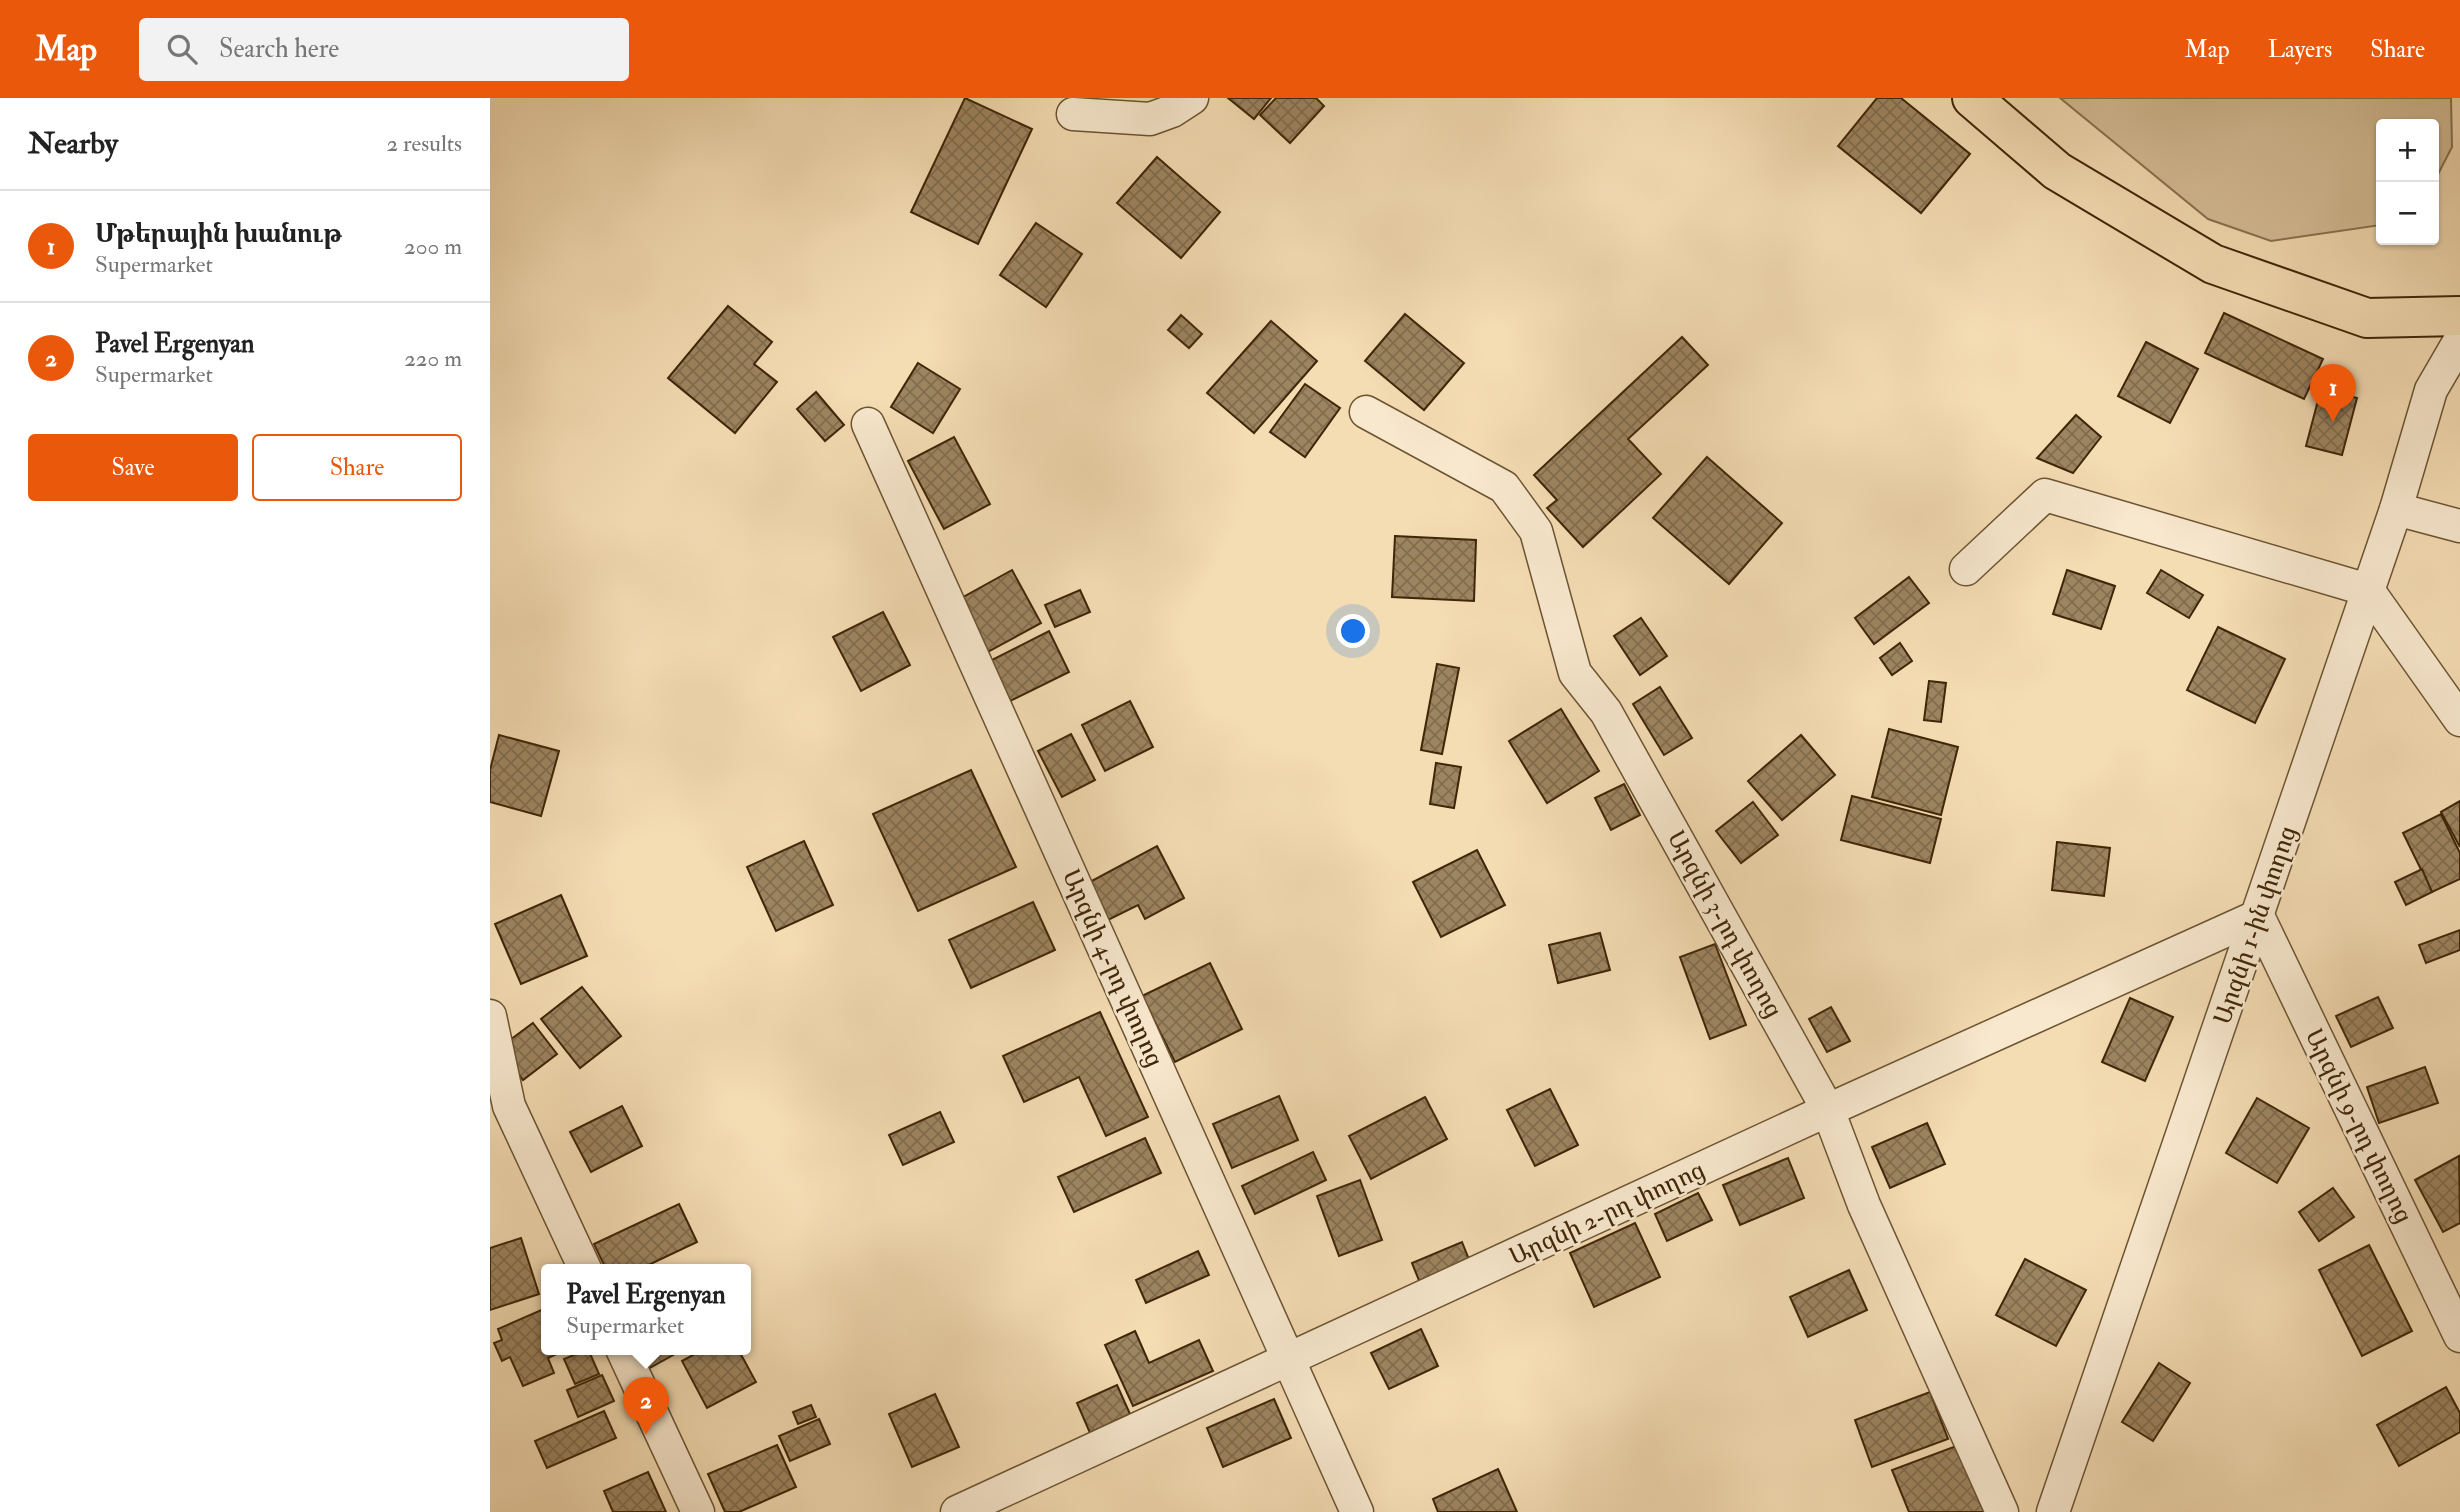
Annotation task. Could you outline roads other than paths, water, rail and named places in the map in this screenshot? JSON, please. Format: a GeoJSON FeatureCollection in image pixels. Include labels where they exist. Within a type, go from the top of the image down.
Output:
{"type":"FeatureCollection","features":[{"type":"Feature","properties":{"kind":"main road"},"geometry":{"type":"LineString","coordinates":[[1972,98],[2057,172],[2213,264],[2367,318],[2460,316]]}},
{"type":"Feature","properties":{"kind":"street"},"geometry":{"type":"LineString","coordinates":[[1073,114],[1150,119],[1172,111],[1192,98]]}},
{"type":"Feature","properties":{"kind":"street","name":"Արզնի 1-ին փողոց"},"geometry":{"type":"LineString","coordinates":[[2053,1512],[2396,509],[2431,390],[2460,340]]}},
{"type":"Feature","properties":{"kind":"street","name":"Արզնի 3-րդ փողոց"},"geometry":{"type":"LineString","coordinates":[[1366,412],[1504,487],[1536,531],[1575,673],[1606,712],[1828,1110],[1864,1205],[2003,1512]]}},
{"type":"Feature","properties":{"kind":"street","name":"Արզնի 4-րդ փողոց"},"geometry":{"type":"LineString","coordinates":[[868,424],[1357,1512]]}},
{"type":"Feature","properties":{"kind":"street"},"geometry":{"type":"LineString","coordinates":[[1966,569],[2045,495],[2368,590],[2460,720]]}},
{"type":"Feature","properties":{"kind":"street"},"geometry":{"type":"LineString","coordinates":[[2396,509],[2460,526]]}},
{"type":"Feature","properties":{"kind":"street","name":"Արզնի 2-րդ փողոց"},"geometry":{"type":"LineString","coordinates":[[957,1512],[1828,1110],[2258,915]]}},
{"type":"Feature","properties":{"kind":"street","name":"Արզնի 9-րդ փողոց"},"geometry":{"type":"LineString","coordinates":[[2258,915],[2460,1336]]}},
{"type":"Feature","properties":{"kind":"street"},"geometry":{"type":"LineString","coordinates":[[490,1016],[509,1106],[583,1264]]}},
{"type":"Feature","properties":{"kind":"street"},"geometry":{"type":"LineString","coordinates":[[625,1355],[698,1512]]}},
{"type":"Feature","properties":{"kind":"place","name":"Մթերային խանութ"},"geometry":{"type":"Point","coordinates":[2333,422]}},
{"type":"Feature","properties":{"kind":"place","name":"Pavel Ergenyan"},"geometry":{"type":"Point","coordinates":[646,1435]}}]}
